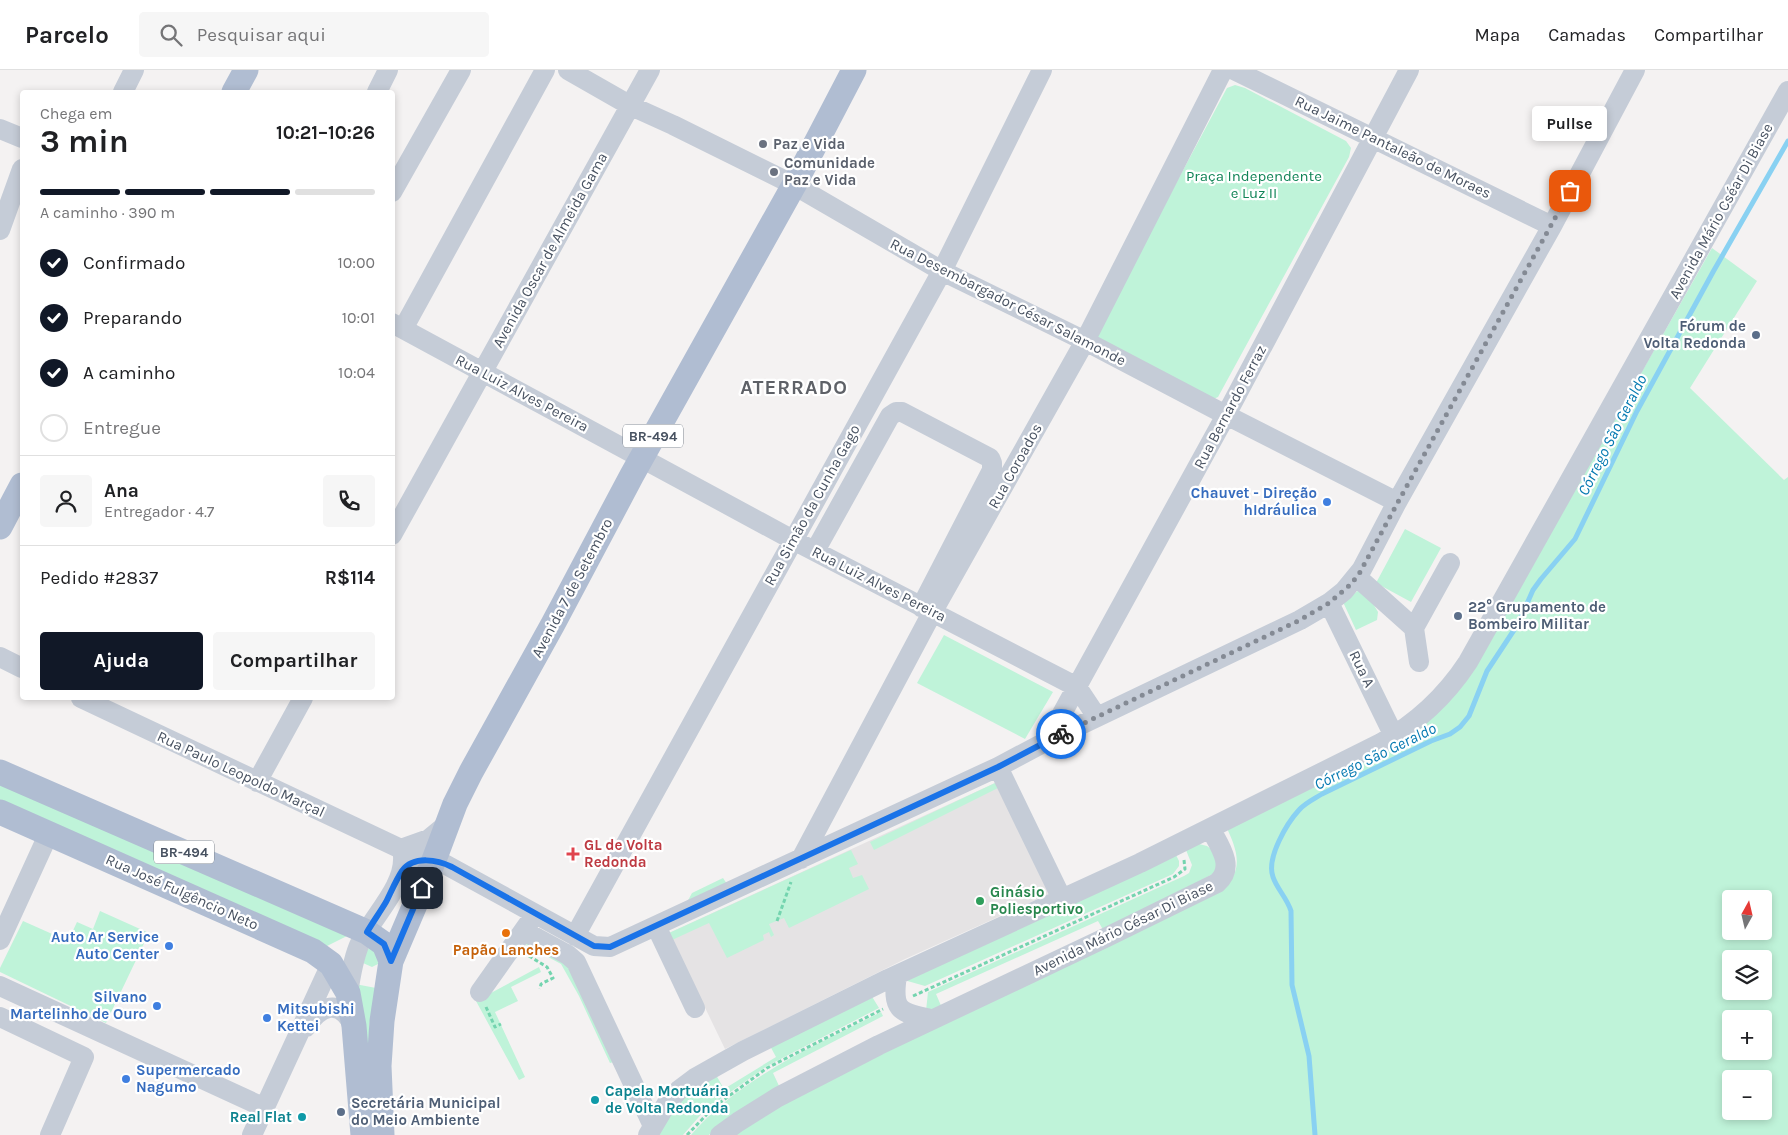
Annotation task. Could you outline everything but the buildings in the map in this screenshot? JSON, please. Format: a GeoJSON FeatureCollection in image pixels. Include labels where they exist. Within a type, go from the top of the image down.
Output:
{"type":"FeatureCollection","features":[{"type":"Feature","properties":{"kind":"main road"},"geometry":{"type":"LineString","coordinates":[[235,90],[246,70]]}},
{"type":"Feature","properties":{"kind":"main road","name":"Avenida 7 de Setembro"},"geometry":{"type":"LineString","coordinates":[[382,1135],[380,1049],[391,961],[434,860],[451,814],[471,772],[642,457],[794,185],[854,70]]}},
{"type":"Feature","properties":{"kind":"main road"},"geometry":{"type":"LineString","coordinates":[[0,527],[20,490]]}},
{"type":"Feature","properties":{"kind":"main road","name":"BR-494"},"geometry":{"type":"LineString","coordinates":[[0,772],[367,932]]}},
{"type":"Feature","properties":{"kind":"main road","name":"Rua José Fulgêncio Neto"},"geometry":{"type":"LineString","coordinates":[[0,812],[313,951],[331,964],[348,993]]}},
{"type":"Feature","properties":{"kind":"main road"},"geometry":{"type":"LineString","coordinates":[[367,932],[384,944],[391,961]]}},
{"type":"Feature","properties":{"kind":"main road"},"geometry":{"type":"LineString","coordinates":[[348,993],[354,1026],[361,1129]]}},
{"type":"Feature","properties":{"kind":"street"},"geometry":{"type":"LineString","coordinates":[[124,90],[134,70]]}},
{"type":"Feature","properties":{"kind":"street"},"geometry":{"type":"LineString","coordinates":[[378,90],[388,70]]}},
{"type":"Feature","properties":{"kind":"street"},"geometry":{"type":"LineString","coordinates":[[395,187],[461,70]]}},
{"type":"Feature","properties":{"kind":"street"},"geometry":{"type":"LineString","coordinates":[[398,326],[544,70]]}},
{"type":"Feature","properties":{"kind":"street","name":"Rua Desembargador César Salamonde"},"geometry":{"type":"LineString","coordinates":[[568,70],[631,106],[673,124],[794,185],[942,271],[1086,341],[1226,415],[1398,502]]}},
{"type":"Feature","properties":{"kind":"street","name":"Avenida Oscar de Almeida Gama"},"geometry":{"type":"LineString","coordinates":[[395,530],[650,70]]}},
{"type":"Feature","properties":{"kind":"street","name":"Rua Simão da Cunha Gago"},"geometry":{"type":"LineString","coordinates":[[575,936],[942,271],[1042,70]]}},
{"type":"Feature","properties":{"kind":"street","name":"Rua Coroados"},"geometry":{"type":"LineString","coordinates":[[797,868],[927,609],[1086,341],[1223,70]]}},
{"type":"Feature","properties":{"kind":"street","name":"Rua Jaime Pantaleão de Moraes"},"geometry":{"type":"LineString","coordinates":[[1234,70],[1552,226]]}},
{"type":"Feature","properties":{"kind":"street","name":"Rua Bernardo Ferraz"},"geometry":{"type":"LineString","coordinates":[[1047,741],[1226,415],[1409,70]]}},
{"type":"Feature","properties":{"kind":"street"},"geometry":{"type":"LineString","coordinates":[[403,869],[418,862],[434,860],[452,867],[594,946],[606,948],[615,946],[656,926],[797,868],[1047,741],[1280,630],[1329,603],[1357,577],[1552,226],[1635,70]]}},
{"type":"Feature","properties":{"kind":"street","name":"Avenida Mário Cséar Di Biase"},"geometry":{"type":"LineString","coordinates":[[1210,828],[1394,736],[1411,725],[1430,708],[1451,685],[1468,662],[1788,91]]}},
{"type":"Feature","properties":{"kind":"street"},"geometry":{"type":"LineString","coordinates":[[0,129],[20,137]]}},
{"type":"Feature","properties":{"kind":"street"},"geometry":{"type":"LineString","coordinates":[[0,230],[20,175]]}},
{"type":"Feature","properties":{"kind":"street","name":"Rua Luiz Alves Pereira"},"geometry":{"type":"LineString","coordinates":[[398,326],[815,552],[1076,686]]}},
{"type":"Feature","properties":{"kind":"street"},"geometry":{"type":"LineString","coordinates":[[815,552],[890,416],[896,412],[902,412],[990,458],[992,463],[992,470],[927,609]]}},
{"type":"Feature","properties":{"kind":"street"},"geometry":{"type":"LineString","coordinates":[[1419,662],[1414,628],[1450,563]]}},
{"type":"Feature","properties":{"kind":"street"},"geometry":{"type":"LineString","coordinates":[[1357,577],[1414,628]]}},
{"type":"Feature","properties":{"kind":"street","name":"Rua A"},"geometry":{"type":"LineString","coordinates":[[1329,603],[1394,736]]}},
{"type":"Feature","properties":{"kind":"street"},"geometry":{"type":"LineString","coordinates":[[0,657],[20,667]]}},
{"type":"Feature","properties":{"kind":"street"},"geometry":{"type":"LineString","coordinates":[[1076,686],[1097,717]]}},
{"type":"Feature","properties":{"kind":"street","name":"Rua Paulo Leopoldo Marçal"},"geometry":{"type":"LineString","coordinates":[[91,700],[115,705],[257,782],[401,849]]}},
{"type":"Feature","properties":{"kind":"street"},"geometry":{"type":"LineString","coordinates":[[257,782],[302,700]]}},
{"type":"Feature","properties":{"kind":"street"},"geometry":{"type":"LineString","coordinates":[[998,767],[1062,899]]}},
{"type":"Feature","properties":{"kind":"street"},"geometry":{"type":"LineString","coordinates":[[348,993],[356,954],[403,869],[404,858],[401,849],[429,839],[451,814]]}},
{"type":"Feature","properties":{"kind":"street"},"geometry":{"type":"LineString","coordinates":[[650,1131],[673,1095],[695,1078],[779,1032],[1210,828]]}},
{"type":"Feature","properties":{"kind":"street","name":"Avenida Mário César Di Biase"},"geometry":{"type":"LineString","coordinates":[[720,1135],[738,1122],[799,1086],[931,1019],[1107,937],[1217,882],[1225,872],[1226,862],[1210,828]]}},
{"type":"Feature","properties":{"kind":"street"},"geometry":{"type":"LineString","coordinates":[[0,940],[48,833]]}},
{"type":"Feature","properties":{"kind":"street"},"geometry":{"type":"LineString","coordinates":[[480,992],[535,914]]}},
{"type":"Feature","properties":{"kind":"street"},"geometry":{"type":"LineString","coordinates":[[656,926],[695,1008]]}},
{"type":"Feature","properties":{"kind":"street"},"geometry":{"type":"LineString","coordinates":[[519,938],[568,955],[576,962],[650,1131]]}},
{"type":"Feature","properties":{"kind":"street"},"geometry":{"type":"LineString","coordinates":[[252,1135],[331,964]]}},
{"type":"Feature","properties":{"kind":"street"},"geometry":{"type":"LineString","coordinates":[[897,975],[894,998],[897,1004],[905,1012],[931,1019]]}},
{"type":"Feature","properties":{"kind":"street"},"geometry":{"type":"LineString","coordinates":[[0,986],[265,1108]]}},
{"type":"Feature","properties":{"kind":"street"},"geometry":{"type":"LineString","coordinates":[[299,1036],[313,1016],[324,1008],[335,1008],[344,1012],[354,1026]]}},
{"type":"Feature","properties":{"kind":"street"},"geometry":{"type":"LineString","coordinates":[[54,1042],[64,1016]]}},
{"type":"Feature","properties":{"kind":"street"},"geometry":{"type":"LineString","coordinates":[[0,1017],[84,1057],[50,1135]]}},
{"type":"Feature","properties":{"kind":"path"},"geometry":{"type":"LineString","coordinates":[[687,1135],[714,1108],[767,1068],[877,1011],[897,1004],[1178,874],[1185,869],[1185,865],[1178,844]]}},
{"type":"Feature","properties":{"kind":"path"},"geometry":{"type":"LineString","coordinates":[[777,921],[797,868]]}},
{"type":"Feature","properties":{"kind":"path"},"geometry":{"type":"LineString","coordinates":[[519,938],[547,967],[553,978],[541,984],[540,989]]}},
{"type":"Feature","properties":{"kind":"path"},"geometry":{"type":"LineString","coordinates":[[480,992],[495,1027],[501,1024]]}},
{"type":"Feature","properties":{"kind":"shaded area"},"geometry":{"type":"Polygon","coordinates":[[[995,783],[1051,893],[905,959],[725,1049],[669,933],[995,783]]]}},
{"type":"Feature","properties":{"kind":"green space","name":"Praça Independente e Luz II"},"geometry":{"type":"Polygon","coordinates":[[[1235,85],[1245,88],[1346,141],[1351,148],[1349,157],[1218,397],[1209,401],[1101,348],[1096,333],[1227,88],[1235,85]]]}},
{"type":"Feature","properties":{"kind":"green space"},"geometry":{"type":"Polygon","coordinates":[[[1712,248],[1757,281],[1690,388],[1784,480],[1788,477],[1788,1135],[734,1135],[788,1100],[1228,884],[1236,870],[1237,863],[1235,848],[1226,826],[1387,748],[1481,655],[1712,248]]]}},
{"type":"Feature","properties":{"kind":"green space"},"geometry":{"type":"Polygon","coordinates":[[[1405,529],[1441,548],[1411,602],[1376,583],[1405,529]]]}},
{"type":"Feature","properties":{"kind":"green space"},"geometry":{"type":"Polygon","coordinates":[[[1363,587],[1378,612],[1377,620],[1356,630],[1343,602],[1363,587]]]}},
{"type":"Feature","properties":{"kind":"green space"},"geometry":{"type":"Polygon","coordinates":[[[944,635],[1053,692],[1025,739],[917,683],[944,635]]]}},
{"type":"Feature","properties":{"kind":"green space"},"geometry":{"type":"Polygon","coordinates":[[[0,773],[351,934],[321,949],[0,803],[0,773]]]}},
{"type":"Feature","properties":{"kind":"green space"},"geometry":{"type":"Polygon","coordinates":[[[995,783],[998,788],[874,850],[870,842],[995,783]]]}},
{"type":"Feature","properties":{"kind":"green space"},"geometry":{"type":"Polygon","coordinates":[[[1199,844],[1207,846],[1215,852],[1218,871],[1105,933],[1098,921],[936,994],[942,1008],[926,1011],[928,992],[1189,873],[1192,865],[1186,850],[1199,844]]]}},
{"type":"Feature","properties":{"kind":"green space"},"geometry":{"type":"Polygon","coordinates":[[[851,850],[858,864],[849,868],[853,878],[862,875],[869,889],[789,928],[784,918],[769,924],[774,935],[771,937],[769,932],[763,935],[764,940],[727,958],[709,923],[672,940],[669,933],[851,850]]]}},
{"type":"Feature","properties":{"kind":"green space"},"geometry":{"type":"Polygon","coordinates":[[[1176,855],[1179,866],[1173,874],[925,986],[904,980],[1176,855]]]}},
{"type":"Feature","properties":{"kind":"green space"},"geometry":{"type":"Polygon","coordinates":[[[723,878],[727,884],[686,904],[692,893],[723,878]]]}},
{"type":"Feature","properties":{"kind":"green space"},"geometry":{"type":"Polygon","coordinates":[[[100,911],[149,933],[106,1023],[0,972],[0,968],[23,921],[68,941],[77,922],[93,929],[100,911]]]}},
{"type":"Feature","properties":{"kind":"green space"},"geometry":{"type":"Polygon","coordinates":[[[529,940],[570,963],[617,1061],[610,1063],[579,996],[561,964],[526,945],[529,940]]]}},
{"type":"Feature","properties":{"kind":"green space"},"geometry":{"type":"Polygon","coordinates":[[[370,948],[378,950],[378,964],[372,967],[363,963],[364,950],[370,948]]]}},
{"type":"Feature","properties":{"kind":"green space"},"geometry":{"type":"Polygon","coordinates":[[[539,967],[541,972],[511,987],[518,1001],[495,1012],[525,1077],[519,1080],[476,1001],[539,967]]]}},
{"type":"Feature","properties":{"kind":"green space"},"geometry":{"type":"Polygon","coordinates":[[[355,984],[376,988],[369,1026],[374,1093],[355,984]]]}},
{"type":"Feature","properties":{"kind":"green space"},"geometry":{"type":"Polygon","coordinates":[[[871,995],[879,1008],[767,1066],[705,1110],[683,1135],[655,1135],[676,1102],[716,1075],[724,1089],[776,1057],[769,1044],[871,995]]]}},
{"type":"Feature","properties":{"kind":"green space"},"geometry":{"type":"Polygon","coordinates":[[[881,1012],[883,1016],[773,1073],[780,1088],[716,1127],[709,1135],[691,1135],[711,1114],[755,1080],[780,1064],[881,1012]]]}},
{"type":"Feature","properties":{"kind":"waterway","name":"Córrego São Geraldo"},"geometry":{"type":"LineString","coordinates":[[1315,1135],[1309,1056],[1292,985],[1291,911],[1273,877],[1272,869],[1272,860],[1279,841],[1294,816],[1307,803],[1431,741],[1450,734],[1460,727],[1469,716],[1487,671],[1518,624],[1533,590],[1575,539],[1637,411],[1713,272],[1788,141]]}},
{"type":"Feature","properties":{"kind":"way so far"},"geometry":{"type":"LineString","coordinates":[[1061,734],[1300,620],[1338,597],[1350,585],[1362,569],[1570,191]]}},
{"type":"Feature","properties":{"kind":"place","name":"Paz e Vida"},"geometry":{"type":"Point","coordinates":[763,144]}},
{"type":"Feature","properties":{"kind":"place","name":"Comunidade Paz e Vida"},"geometry":{"type":"Point","coordinates":[774,172]}},
{"type":"Feature","properties":{"kind":"place","name":"Pullse"},"geometry":{"type":"Point","coordinates":[1570,191]}},
{"type":"Feature","properties":{"kind":"place","name":"Fórum de Volta Redonda"},"geometry":{"type":"Point","coordinates":[1756,335]}},
{"type":"Feature","properties":{"kind":"place","name":"Chauvet - Direção hIdráulica"},"geometry":{"type":"Point","coordinates":[1327,502]}},
{"type":"Feature","properties":{"kind":"place","name":"22° Grupamento de Bombeiro Militar"},"geometry":{"type":"Point","coordinates":[1458,616]}},
{"type":"Feature","properties":{"kind":"place","name":"GL de Volta Redonda"},"geometry":{"type":"Point","coordinates":[573,854]}},
{"type":"Feature","properties":{"kind":"place","name":"Ginásio Poliesportivo"},"geometry":{"type":"Point","coordinates":[980,901]}},
{"type":"Feature","properties":{"kind":"place","name":"Papão Lanches"},"geometry":{"type":"Point","coordinates":[506,933]}},
{"type":"Feature","properties":{"kind":"place","name":"Auto Ar Service Auto Center"},"geometry":{"type":"Point","coordinates":[169,946]}},
{"type":"Feature","properties":{"kind":"place","name":"Silvano Martelinho de Ouro"},"geometry":{"type":"Point","coordinates":[157,1006]}},
{"type":"Feature","properties":{"kind":"place","name":"Mitsubishi Kettei"},"geometry":{"type":"Point","coordinates":[267,1018]}},
{"type":"Feature","properties":{"kind":"place","name":"Supermercado Nagumo"},"geometry":{"type":"Point","coordinates":[126,1079]}},
{"type":"Feature","properties":{"kind":"place","name":"Capela Mortuária de Volta Redonda"},"geometry":{"type":"Point","coordinates":[595,1100]}},
{"type":"Feature","properties":{"kind":"place","name":"Secretária Municipal do Meio Ambiente"},"geometry":{"type":"Point","coordinates":[341,1112]}},
{"type":"Feature","properties":{"kind":"place","name":"Real Flat"},"geometry":{"type":"Point","coordinates":[302,1117]}},
{"type":"Feature","properties":{"kind":"district","name":"ATERRADO"},"geometry":{"type":"Point","coordinates":[794,387]}},
{"type":"Feature","properties":{"kind":"route"},"geometry":{"type":"LineString","coordinates":[[422,888],[391,961],[384,944],[367,932],[403,869],[424,860],[439,861],[452,867],[594,946],[606,948],[998,767],[1061,734]]}}]}
